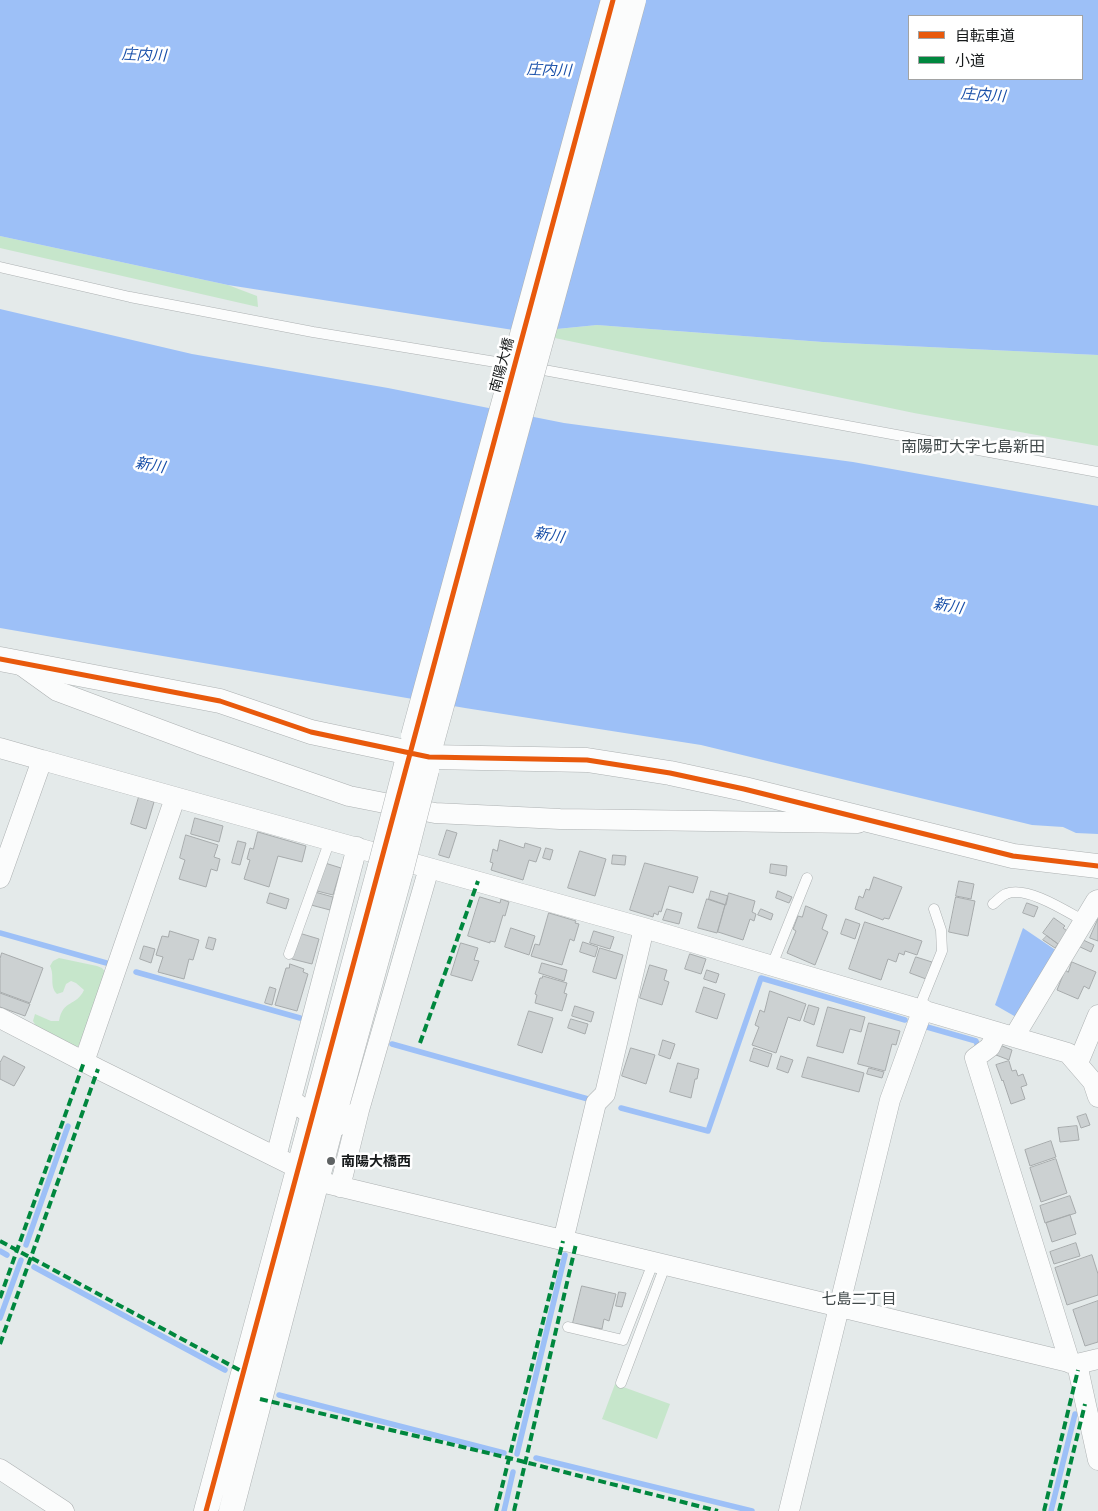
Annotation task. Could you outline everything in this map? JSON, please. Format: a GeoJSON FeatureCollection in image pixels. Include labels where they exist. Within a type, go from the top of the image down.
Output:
{"type":"FeatureCollection","features":[{"type":"Feature","properties":{"kind":"street","name":"南陽大橋"},"geometry":{"type":"LineString","coordinates":[[419,754],[613,0]]}},
{"type":"Feature","properties":{"kind":"street"},"geometry":{"type":"LineString","coordinates":[[206,1511],[308,1174],[330,1131],[390,869],[419,754],[634,0]]}},
{"type":"Feature","properties":{"kind":"street"},"geometry":{"type":"LineString","coordinates":[[8,660],[220,701],[311,732],[419,754],[588,760],[670,773],[744,789],[1013,856],[1098,866]]}},
{"type":"Feature","properties":{"kind":"street"},"geometry":{"type":"LineString","coordinates":[[8,660],[58,691],[199,744],[349,796],[435,813],[560,819],[880,823]]}},
{"type":"Feature","properties":{"kind":"street"},"geometry":{"type":"LineString","coordinates":[[0,748],[644,928],[1068,1053],[1094,1082],[1098,1097]]}},
{"type":"Feature","properties":{"kind":"street"},"geometry":{"type":"LineString","coordinates":[[0,878],[42,760]]}},
{"type":"Feature","properties":{"kind":"street"},"geometry":{"type":"LineString","coordinates":[[84,1062],[174,798]]}},
{"type":"Feature","properties":{"kind":"street"},"geometry":{"type":"LineString","coordinates":[[276,1157],[357,847]]}},
{"type":"Feature","properties":{"kind":"street"},"geometry":{"type":"LineString","coordinates":[[340,1187],[359,1110],[429,868]]}},
{"type":"Feature","properties":{"kind":"street"},"geometry":{"type":"LineString","coordinates":[[231,1511],[308,1174],[312,1116],[390,869]]}},
{"type":"Feature","properties":{"kind":"street"},"geometry":{"type":"LineString","coordinates":[[1098,900],[1005,1034],[975,1058],[1073,1364],[1098,1460]]}},
{"type":"Feature","properties":{"kind":"street"},"geometry":{"type":"LineString","coordinates":[[570,1243],[596,1103],[605,1094],[644,928]]}},
{"type":"Feature","properties":{"kind":"street"},"geometry":{"type":"LineString","coordinates":[[790,1511],[890,1100],[921,1009]]}},
{"type":"Feature","properties":{"kind":"street"},"geometry":{"type":"LineString","coordinates":[[1078,1063],[1098,1015]]}},
{"type":"Feature","properties":{"kind":"street"},"geometry":{"type":"LineString","coordinates":[[0,1018],[308,1174],[340,1187],[1073,1364],[1098,1359]]}},
{"type":"Feature","properties":{"kind":"street"},"geometry":{"type":"LineString","coordinates":[[291,1098],[312,1116]]}},
{"type":"Feature","properties":{"kind":"street"},"geometry":{"type":"LineString","coordinates":[[330,1131],[359,1110]]}},
{"type":"Feature","properties":{"kind":"street"},"geometry":{"type":"LineString","coordinates":[[0,1469],[64,1511]]}},
{"type":"Feature","properties":{"kind":"lane"},"geometry":{"type":"LineString","coordinates":[[0,268],[130,297],[313,332],[518,365],[1098,472]]}},
{"type":"Feature","properties":{"kind":"lane"},"geometry":{"type":"LineString","coordinates":[[288,954],[330,840]]}},
{"type":"Feature","properties":{"kind":"lane"},"geometry":{"type":"LineString","coordinates":[[772,966],[806,878]]}},
{"type":"Feature","properties":{"kind":"lane"},"geometry":{"type":"LineString","coordinates":[[993,904],[1007,894],[1017,893],[1040,897],[1084,921]]}},
{"type":"Feature","properties":{"kind":"lane"},"geometry":{"type":"LineString","coordinates":[[921,1009],[942,951],[941,930],[934,909]]}},
{"type":"Feature","properties":{"kind":"lane"},"geometry":{"type":"LineString","coordinates":[[568,1327],[624,1340],[659,1264]]}},
{"type":"Feature","properties":{"kind":"lane"},"geometry":{"type":"LineString","coordinates":[[621,1383],[659,1264]]}},
{"type":"Feature","properties":{"kind":"green space"},"geometry":{"type":"Polygon","coordinates":[[[0,236],[228,285],[257,296],[258,307],[0,248],[0,236]]]}},
{"type":"Feature","properties":{"kind":"green space"},"geometry":{"type":"Polygon","coordinates":[[[597,325],[823,342],[1098,355],[1098,446],[914,413],[526,332],[597,325]]]}},
{"type":"Feature","properties":{"kind":"green space"},"geometry":{"type":"Polygon","coordinates":[[[59,958],[97,966],[106,973],[82,1041],[77,1047],[36,1026],[33,1021],[35,1014],[51,1021],[59,1021],[63,1009],[77,999],[84,990],[71,981],[66,984],[63,992],[57,994],[53,988],[50,966],[53,961],[59,958]]]}},
{"type":"Feature","properties":{"kind":"green space"},"geometry":{"type":"Polygon","coordinates":[[[615,1384],[670,1404],[657,1439],[602,1419],[615,1384]]]}},
{"type":"Feature","properties":{"kind":"water","name":"庄内川"},"geometry":{"type":"Polygon","coordinates":[[[0,0],[1098,0],[1098,355],[823,342],[597,325],[526,332],[228,285],[0,236],[0,0]]]}},
{"type":"Feature","properties":{"kind":"water","name":"新川"},"geometry":{"type":"Polygon","coordinates":[[[0,309],[192,354],[388,388],[564,423],[853,462],[1098,506],[1098,834],[1076,833],[1063,827],[1032,825],[701,745],[465,708],[0,628],[0,309]]]}},
{"type":"Feature","properties":{"kind":"water"},"geometry":{"type":"Polygon","coordinates":[[[1023,928],[1057,951],[1016,1017],[995,1005],[1023,928]]]}},
{"type":"Feature","properties":{"kind":"building"},"geometry":{"type":"Polygon","coordinates":[[[139,797],[154,802],[146,829],[131,824],[139,797]]]}},
{"type":"Feature","properties":{"kind":"building"},"geometry":{"type":"Polygon","coordinates":[[[195,818],[223,826],[219,842],[191,834],[195,818]]]}},
{"type":"Feature","properties":{"kind":"building"},"geometry":{"type":"Polygon","coordinates":[[[447,830],[457,833],[449,858],[439,855],[447,830]]]}},
{"type":"Feature","properties":{"kind":"building"},"geometry":{"type":"Polygon","coordinates":[[[258,832],[306,846],[302,862],[278,856],[269,887],[244,879],[250,860],[247,859],[250,848],[253,849],[258,832]]]}},
{"type":"Feature","properties":{"kind":"building"},"geometry":{"type":"Polygon","coordinates":[[[186,835],[218,845],[214,857],[220,859],[217,871],[211,869],[206,887],[179,879],[185,860],[180,858],[186,835]]]}},
{"type":"Feature","properties":{"kind":"building"},"geometry":{"type":"Polygon","coordinates":[[[500,840],[524,848],[525,843],[541,848],[536,862],[529,860],[523,880],[491,870],[493,863],[490,862],[493,849],[497,851],[500,840]]]}},
{"type":"Feature","properties":{"kind":"building"},"geometry":{"type":"Polygon","coordinates":[[[238,841],[246,843],[240,865],[232,863],[238,841]]]}},
{"type":"Feature","properties":{"kind":"building"},"geometry":{"type":"Polygon","coordinates":[[[546,848],[553,850],[550,860],[543,858],[546,848]]]}},
{"type":"Feature","properties":{"kind":"building"},"geometry":{"type":"Polygon","coordinates":[[[580,851],[606,859],[595,896],[568,888],[580,851]]]}},
{"type":"Feature","properties":{"kind":"building"},"geometry":{"type":"Polygon","coordinates":[[[613,855],[626,856],[625,865],[612,864],[613,855]]]}},
{"type":"Feature","properties":{"kind":"building"},"geometry":{"type":"Polygon","coordinates":[[[325,863],[341,868],[333,895],[317,891],[325,863]]]}},
{"type":"Feature","properties":{"kind":"building"},"geometry":{"type":"Polygon","coordinates":[[[645,863],[698,877],[693,893],[669,886],[661,912],[659,911],[658,915],[654,913],[653,917],[630,910],[645,863]]]}},
{"type":"Feature","properties":{"kind":"building"},"geometry":{"type":"Polygon","coordinates":[[[771,864],[787,866],[786,876],[770,873],[771,864]]]}},
{"type":"Feature","properties":{"kind":"building"},"geometry":{"type":"Polygon","coordinates":[[[874,877],[902,887],[889,919],[884,918],[883,920],[855,909],[859,896],[863,898],[866,889],[869,890],[874,877]]]}},
{"type":"Feature","properties":{"kind":"building"},"geometry":{"type":"Polygon","coordinates":[[[959,881],[974,884],[971,899],[956,896],[959,881]]]}},
{"type":"Feature","properties":{"kind":"building"},"geometry":{"type":"Polygon","coordinates":[[[711,891],[728,896],[726,905],[709,899],[711,891]]]}},
{"type":"Feature","properties":{"kind":"building"},"geometry":{"type":"Polygon","coordinates":[[[778,891],[792,897],[789,903],[776,898],[778,891]]]}},
{"type":"Feature","properties":{"kind":"building"},"geometry":{"type":"Polygon","coordinates":[[[315,892],[333,897],[330,910],[311,905],[315,892]]]}},
{"type":"Feature","properties":{"kind":"building"},"geometry":{"type":"Polygon","coordinates":[[[270,893],[289,899],[286,909],[267,903],[270,893]]]}},
{"type":"Feature","properties":{"kind":"building"},"geometry":{"type":"Polygon","coordinates":[[[729,893],[755,901],[752,912],[756,914],[754,921],[750,919],[743,940],[718,932],[729,893]]]}},
{"type":"Feature","properties":{"kind":"building"},"geometry":{"type":"Polygon","coordinates":[[[480,897],[500,903],[501,899],[509,902],[495,942],[490,941],[490,943],[468,936],[480,897]]]}},
{"type":"Feature","properties":{"kind":"building"},"geometry":{"type":"Polygon","coordinates":[[[956,897],[975,901],[968,936],[949,932],[956,897]]]}},
{"type":"Feature","properties":{"kind":"building"},"geometry":{"type":"Polygon","coordinates":[[[707,899],[725,905],[717,933],[698,928],[707,899]]]}},
{"type":"Feature","properties":{"kind":"building"},"geometry":{"type":"Polygon","coordinates":[[[1027,903],[1038,907],[1034,917],[1023,913],[1027,903]]]}},
{"type":"Feature","properties":{"kind":"building"},"geometry":{"type":"Polygon","coordinates":[[[806,906],[827,915],[822,929],[828,932],[815,965],[787,953],[796,931],[793,929],[798,916],[802,917],[806,906]]]}},
{"type":"Feature","properties":{"kind":"building"},"geometry":{"type":"Polygon","coordinates":[[[667,909],[682,913],[679,924],[663,920],[667,909]]]}},
{"type":"Feature","properties":{"kind":"building"},"geometry":{"type":"Polygon","coordinates":[[[761,909],[773,914],[771,920],[758,915],[761,909]]]}},
{"type":"Feature","properties":{"kind":"building"},"geometry":{"type":"Polygon","coordinates":[[[549,913],[576,921],[575,923],[579,924],[574,941],[570,939],[562,965],[531,956],[535,944],[539,945],[549,913]]]}},
{"type":"Feature","properties":{"kind":"building"},"geometry":{"type":"Polygon","coordinates":[[[1054,918],[1065,926],[1063,928],[1070,933],[1061,946],[1043,933],[1054,918]]]}},
{"type":"Feature","properties":{"kind":"building"},"geometry":{"type":"Polygon","coordinates":[[[846,919],[860,924],[855,939],[841,934],[846,919]]]}},
{"type":"Feature","properties":{"kind":"building"},"geometry":{"type":"Polygon","coordinates":[[[1098,919],[1098,941],[1090,938],[1098,919]]]}},
{"type":"Feature","properties":{"kind":"building"},"geometry":{"type":"Polygon","coordinates":[[[865,922],[922,941],[917,955],[905,951],[904,955],[899,953],[896,962],[888,959],[881,980],[849,969],[865,922]]]}},
{"type":"Feature","properties":{"kind":"building"},"geometry":{"type":"Polygon","coordinates":[[[511,928],[535,936],[529,955],[505,947],[511,928]]]}},
{"type":"Feature","properties":{"kind":"building"},"geometry":{"type":"Polygon","coordinates":[[[170,931],[199,940],[193,960],[189,959],[184,979],[158,972],[163,957],[156,955],[162,936],[168,937],[170,931]]]}},
{"type":"Feature","properties":{"kind":"building"},"geometry":{"type":"Polygon","coordinates":[[[594,931],[614,937],[610,949],[590,943],[594,931]]]}},
{"type":"Feature","properties":{"kind":"building"},"geometry":{"type":"Polygon","coordinates":[[[299,933],[319,939],[312,964],[292,959],[299,933]]]}},
{"type":"Feature","properties":{"kind":"building"},"geometry":{"type":"Polygon","coordinates":[[[1047,936],[1058,944],[1055,948],[1043,940],[1047,936]]]}},
{"type":"Feature","properties":{"kind":"building"},"geometry":{"type":"Polygon","coordinates":[[[209,937],[216,939],[213,950],[206,948],[209,937]]]}},
{"type":"Feature","properties":{"kind":"building"},"geometry":{"type":"Polygon","coordinates":[[[1081,939],[1094,945],[1091,952],[1078,946],[1081,939]]]}},
{"type":"Feature","properties":{"kind":"building"},"geometry":{"type":"Polygon","coordinates":[[[583,942],[598,947],[595,957],[580,952],[583,942]]]}},
{"type":"Feature","properties":{"kind":"building"},"geometry":{"type":"Polygon","coordinates":[[[461,943],[478,948],[474,960],[479,961],[472,981],[451,975],[461,943]]]}},
{"type":"Feature","properties":{"kind":"building"},"geometry":{"type":"Polygon","coordinates":[[[144,946],[155,949],[151,963],[140,959],[144,946]]]}},
{"type":"Feature","properties":{"kind":"building"},"geometry":{"type":"Polygon","coordinates":[[[600,948],[623,955],[616,979],[593,972],[600,948]]]}},
{"type":"Feature","properties":{"kind":"building"},"geometry":{"type":"Polygon","coordinates":[[[2,953],[43,968],[30,1003],[0,992],[0,959],[2,953]]]}},
{"type":"Feature","properties":{"kind":"building"},"geometry":{"type":"Polygon","coordinates":[[[690,954],[706,959],[701,974],[685,969],[690,954]]]}},
{"type":"Feature","properties":{"kind":"building"},"geometry":{"type":"Polygon","coordinates":[[[916,957],[932,962],[926,979],[910,973],[916,957]]]}},
{"type":"Feature","properties":{"kind":"building"},"geometry":{"type":"Polygon","coordinates":[[[1072,962],[1096,972],[1089,989],[1084,986],[1078,999],[1057,990],[1065,970],[1068,972],[1072,962]]]}},
{"type":"Feature","properties":{"kind":"building"},"geometry":{"type":"Polygon","coordinates":[[[542,963],[567,970],[564,981],[539,973],[542,963]]]}},
{"type":"Feature","properties":{"kind":"building"},"geometry":{"type":"Polygon","coordinates":[[[290,964],[304,969],[303,972],[308,974],[297,1011],[275,1005],[286,968],[289,968],[290,964]]]}},
{"type":"Feature","properties":{"kind":"building"},"geometry":{"type":"Polygon","coordinates":[[[650,965],[667,970],[664,980],[669,982],[662,1005],[640,998],[650,965]]]}},
{"type":"Feature","properties":{"kind":"building"},"geometry":{"type":"Polygon","coordinates":[[[707,970],[719,974],[716,983],[704,979],[707,970]]]}},
{"type":"Feature","properties":{"kind":"building"},"geometry":{"type":"Polygon","coordinates":[[[543,976],[567,983],[564,993],[567,994],[562,1011],[535,1003],[537,995],[535,994],[540,978],[543,976]]]}},
{"type":"Feature","properties":{"kind":"building"},"geometry":{"type":"Polygon","coordinates":[[[270,987],[276,989],[272,1005],[265,1003],[270,987]]]}},
{"type":"Feature","properties":{"kind":"building"},"geometry":{"type":"Polygon","coordinates":[[[704,987],[725,994],[717,1019],[696,1012],[704,987]]]}},
{"type":"Feature","properties":{"kind":"building"},"geometry":{"type":"Polygon","coordinates":[[[770,991],[806,1004],[800,1021],[788,1017],[776,1053],[752,1045],[759,1027],[755,1025],[760,1010],[764,1012],[770,991]]]}},
{"type":"Feature","properties":{"kind":"building"},"geometry":{"type":"Polygon","coordinates":[[[0,993],[30,1004],[25,1016],[0,1007],[0,993]]]}},
{"type":"Feature","properties":{"kind":"building"},"geometry":{"type":"Polygon","coordinates":[[[809,1005],[819,1008],[814,1025],[804,1021],[809,1005]]]}},
{"type":"Feature","properties":{"kind":"building"},"geometry":{"type":"Polygon","coordinates":[[[575,1006],[594,1012],[591,1022],[572,1016],[575,1006]]]}},
{"type":"Feature","properties":{"kind":"building"},"geometry":{"type":"Polygon","coordinates":[[[828,1007],[865,1017],[861,1032],[850,1029],[843,1053],[817,1046],[828,1007]]]}},
{"type":"Feature","properties":{"kind":"building"},"geometry":{"type":"Polygon","coordinates":[[[529,1011],[553,1018],[542,1053],[518,1045],[529,1011]]]}},
{"type":"Feature","properties":{"kind":"building"},"geometry":{"type":"Polygon","coordinates":[[[571,1019],[588,1024],[585,1034],[568,1028],[571,1019]]]}},
{"type":"Feature","properties":{"kind":"building"},"geometry":{"type":"Polygon","coordinates":[[[869,1023],[900,1031],[896,1045],[892,1044],[885,1071],[858,1064],[869,1023]]]}},
{"type":"Feature","properties":{"kind":"building"},"geometry":{"type":"Polygon","coordinates":[[[663,1040],[675,1044],[670,1059],[659,1055],[663,1040]]]}},
{"type":"Feature","properties":{"kind":"building"},"geometry":{"type":"Polygon","coordinates":[[[1000,1045],[1012,1050],[1009,1060],[996,1055],[1000,1045]]]}},
{"type":"Feature","properties":{"kind":"building"},"geometry":{"type":"Polygon","coordinates":[[[631,1048],[655,1055],[646,1084],[622,1076],[631,1048]]]}},
{"type":"Feature","properties":{"kind":"building"},"geometry":{"type":"Polygon","coordinates":[[[754,1048],[772,1054],[768,1067],[750,1061],[754,1048]]]}},
{"type":"Feature","properties":{"kind":"building"},"geometry":{"type":"Polygon","coordinates":[[[4,1056],[25,1067],[14,1086],[0,1079],[0,1063],[4,1056]]]}},
{"type":"Feature","properties":{"kind":"building"},"geometry":{"type":"Polygon","coordinates":[[[781,1056],[793,1060],[788,1073],[777,1069],[781,1056]]]}},
{"type":"Feature","properties":{"kind":"building"},"geometry":{"type":"Polygon","coordinates":[[[808,1057],[864,1073],[859,1092],[802,1077],[808,1057]]]}},
{"type":"Feature","properties":{"kind":"building"},"geometry":{"type":"Polygon","coordinates":[[[1009,1061],[1012,1071],[1016,1070],[1018,1076],[1023,1074],[1027,1085],[1021,1087],[1025,1099],[1011,1104],[996,1065],[1009,1061]]]}},
{"type":"Feature","properties":{"kind":"building"},"geometry":{"type":"Polygon","coordinates":[[[678,1063],[699,1069],[691,1098],[670,1092],[678,1063]]]}},
{"type":"Feature","properties":{"kind":"building"},"geometry":{"type":"Polygon","coordinates":[[[869,1068],[884,1072],[882,1078],[867,1074],[869,1068]]]}},
{"type":"Feature","properties":{"kind":"building"},"geometry":{"type":"Polygon","coordinates":[[[1086,1114],[1090,1125],[1081,1128],[1077,1117],[1086,1114]]]}},
{"type":"Feature","properties":{"kind":"building"},"geometry":{"type":"Polygon","coordinates":[[[1077,1126],[1079,1140],[1060,1142],[1058,1128],[1077,1126]]]}},
{"type":"Feature","properties":{"kind":"building"},"geometry":{"type":"Polygon","coordinates":[[[1051,1141],[1056,1157],[1030,1166],[1025,1150],[1051,1141]]]}},
{"type":"Feature","properties":{"kind":"building"},"geometry":{"type":"Polygon","coordinates":[[[1056,1159],[1067,1193],[1041,1202],[1030,1168],[1056,1159]]]}},
{"type":"Feature","properties":{"kind":"building"},"geometry":{"type":"Polygon","coordinates":[[[1070,1196],[1076,1213],[1045,1223],[1040,1206],[1070,1196]]]}},
{"type":"Feature","properties":{"kind":"building"},"geometry":{"type":"Polygon","coordinates":[[[1070,1215],[1076,1234],[1052,1242],[1046,1223],[1070,1215]]]}},
{"type":"Feature","properties":{"kind":"building"},"geometry":{"type":"Polygon","coordinates":[[[1076,1243],[1080,1256],[1054,1264],[1050,1252],[1076,1243]]]}},
{"type":"Feature","properties":{"kind":"building"},"geometry":{"type":"Polygon","coordinates":[[[1092,1255],[1098,1274],[1098,1295],[1067,1305],[1055,1268],[1092,1255]]]}},
{"type":"Feature","properties":{"kind":"building"},"geometry":{"type":"Polygon","coordinates":[[[582,1286],[616,1294],[609,1321],[604,1319],[602,1329],[573,1323],[582,1286]]]}},
{"type":"Feature","properties":{"kind":"building"},"geometry":{"type":"Polygon","coordinates":[[[619,1292],[626,1293],[622,1307],[616,1306],[619,1292]]]}},
{"type":"Feature","properties":{"kind":"building"},"geometry":{"type":"Polygon","coordinates":[[[1098,1301],[1098,1342],[1085,1346],[1073,1310],[1098,1301]]]}},
{"type":"Feature","properties":{"kind":"waterway"},"geometry":{"type":"LineString","coordinates":[[0,933],[110,964]]}},
{"type":"Feature","properties":{"kind":"waterway"},"geometry":{"type":"LineString","coordinates":[[136,972],[300,1018]]}},
{"type":"Feature","properties":{"kind":"waterway"},"geometry":{"type":"LineString","coordinates":[[621,1108],[708,1131],[761,978],[905,1020]]}},
{"type":"Feature","properties":{"kind":"waterway"},"geometry":{"type":"LineString","coordinates":[[927,1027],[976,1041],[978,1047]]}},
{"type":"Feature","properties":{"kind":"waterway"},"geometry":{"type":"LineString","coordinates":[[392,1044],[588,1099]]}},
{"type":"Feature","properties":{"kind":"waterway"},"geometry":{"type":"LineString","coordinates":[[26,1245],[68,1126]]}},
{"type":"Feature","properties":{"kind":"waterway"},"geometry":{"type":"LineString","coordinates":[[0,1251],[7,1255]]}},
{"type":"Feature","properties":{"kind":"waterway"},"geometry":{"type":"LineString","coordinates":[[517,1454],[565,1255]]}},
{"type":"Feature","properties":{"kind":"waterway"},"geometry":{"type":"LineString","coordinates":[[0,1318],[21,1260]]}},
{"type":"Feature","properties":{"kind":"waterway"},"geometry":{"type":"LineString","coordinates":[[34,1267],[225,1370]]}},
{"type":"Feature","properties":{"kind":"waterway"},"geometry":{"type":"LineString","coordinates":[[279,1395],[504,1453]]}},
{"type":"Feature","properties":{"kind":"waterway"},"geometry":{"type":"LineString","coordinates":[[1051,1511],[1075,1414]]}},
{"type":"Feature","properties":{"kind":"waterway"},"geometry":{"type":"LineString","coordinates":[[536,1458],[752,1511]]}},
{"type":"Feature","properties":{"kind":"waterway"},"geometry":{"type":"LineString","coordinates":[[504,1511],[513,1472]]}},
{"type":"Feature","properties":{"kind":"marked path"},"geometry":{"type":"LineString","coordinates":[[420,1043],[478,881]]}},
{"type":"Feature","properties":{"kind":"marked path"},"geometry":{"type":"LineString","coordinates":[[0,1298],[84,1062]]}},
{"type":"Feature","properties":{"kind":"marked path"},"geometry":{"type":"LineString","coordinates":[[0,1344],[98,1069]]}},
{"type":"Feature","properties":{"kind":"marked path"},"geometry":{"type":"LineString","coordinates":[[0,1241],[243,1372]]}},
{"type":"Feature","properties":{"kind":"marked path"},"geometry":{"type":"LineString","coordinates":[[496,1511],[563,1241]]}},
{"type":"Feature","properties":{"kind":"marked path"},"geometry":{"type":"LineString","coordinates":[[514,1511],[576,1244]]}},
{"type":"Feature","properties":{"kind":"marked path"},"geometry":{"type":"LineString","coordinates":[[1044,1511],[1078,1370]]}},
{"type":"Feature","properties":{"kind":"marked path"},"geometry":{"type":"LineString","coordinates":[[260,1399],[509,1458],[718,1511]]}},
{"type":"Feature","properties":{"kind":"marked path"},"geometry":{"type":"LineString","coordinates":[[1059,1511],[1085,1404]]}},
{"type":"Feature","properties":{"kind":"cycle path"},"geometry":{"type":"LineString","coordinates":[[206,1511],[613,0]]}},
{"type":"Feature","properties":{"kind":"cycle path"},"geometry":{"type":"LineString","coordinates":[[0,659],[220,701],[311,732],[429,757],[587,760],[670,773],[744,789],[1013,856],[1098,866]]}},
{"type":"Feature","properties":{"kind":"place","name":"南陽大橋西"},"geometry":{"type":"Point","coordinates":[331,1161]}},
{"type":"Feature","properties":{"kind":"district","name":"南陽町大字七島新田"},"geometry":{"type":"Point","coordinates":[973,447]}},
{"type":"Feature","properties":{"kind":"district","name":"七島二丁目"},"geometry":{"type":"Point","coordinates":[859,1299]}}]}
